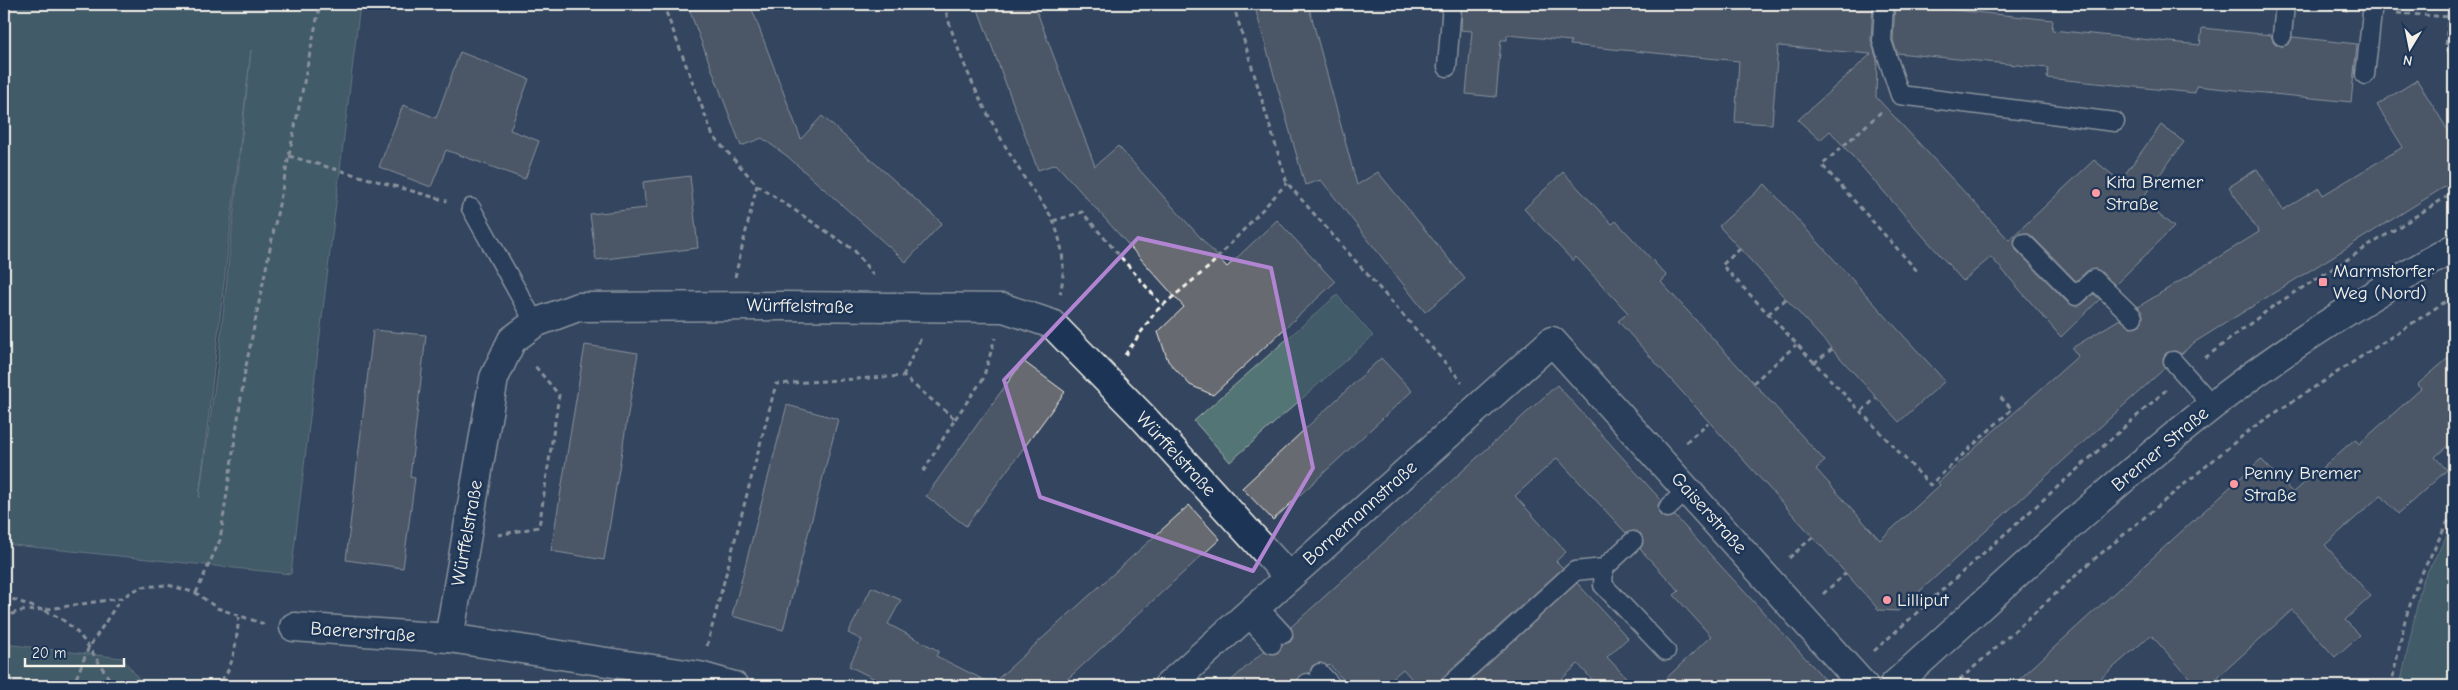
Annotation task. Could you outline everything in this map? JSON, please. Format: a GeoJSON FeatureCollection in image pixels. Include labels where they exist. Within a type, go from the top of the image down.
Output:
{"type":"FeatureCollection","features":[{"type":"Feature","properties":{"kind":"street","name":"Bremer Straße"},"geometry":{"type":"LineString","coordinates":[[1893,686],[2123,479],[2213,406],[2342,313],[2454,248]]}},
{"type":"Feature","properties":{"kind":"street","name":"Würffelstraße"},"geometry":{"type":"LineString","coordinates":[[449,638],[494,378],[512,340],[535,323],[578,307],[1004,308],[1052,324],[1289,577]]}},
{"type":"Feature","properties":{"kind":"street","name":"Bornemannstraße"},"geometry":{"type":"LineString","coordinates":[[1168,686],[1552,341]]}},
{"type":"Feature","properties":{"kind":"street","name":"Gaiserstraße"},"geometry":{"type":"LineString","coordinates":[[1552,341],[1678,499],[1858,679]]}},
{"type":"Feature","properties":{"kind":"street","name":"Baererstraße"},"geometry":{"type":"LineString","coordinates":[[294,627],[449,638],[699,676],[734,686]]}},
{"type":"Feature","properties":{"kind":"lane"},"geometry":{"type":"LineString","coordinates":[[1447,67],[1452,4]]}},
{"type":"Feature","properties":{"kind":"lane"},"geometry":{"type":"LineString","coordinates":[[1884,4],[1882,42],[1900,95],[2115,122]]}},
{"type":"Feature","properties":{"kind":"lane"},"geometry":{"type":"LineString","coordinates":[[2282,36],[2285,4]]}},
{"type":"Feature","properties":{"kind":"lane"},"geometry":{"type":"LineString","coordinates":[[2365,75],[2373,4]]}},
{"type":"Feature","properties":{"kind":"lane"},"geometry":{"type":"LineString","coordinates":[[471,208],[535,323]]}},
{"type":"Feature","properties":{"kind":"lane"},"geometry":{"type":"LineString","coordinates":[[2024,243],[2076,296],[2094,279],[2133,317]]}},
{"type":"Feature","properties":{"kind":"lane"},"geometry":{"type":"LineString","coordinates":[[2179,367],[2213,406]]}},
{"type":"Feature","properties":{"kind":"lane"},"geometry":{"type":"LineString","coordinates":[[1449,686],[1575,571],[1604,568],[1633,541]]}},
{"type":"Feature","properties":{"kind":"lane"},"geometry":{"type":"LineString","coordinates":[[1604,568],[1603,585],[1666,651]]}},
{"type":"Feature","properties":{"kind":"lane"},"geometry":{"type":"LineString","coordinates":[[1252,611],[1278,639]]}},
{"type":"Feature","properties":{"kind":"lane"},"geometry":{"type":"LineString","coordinates":[[1313,681],[1332,686]]}},
{"type":"Feature","properties":{"kind":"path"},"geometry":{"type":"LineString","coordinates":[[196,593],[220,540],[245,371],[320,4]]}},
{"type":"Feature","properties":{"kind":"path"},"geometry":{"type":"LineString","coordinates":[[663,4],[713,136],[758,185],[854,250],[900,308]]}},
{"type":"Feature","properties":{"kind":"path"},"geometry":{"type":"LineString","coordinates":[[944,4],[948,22],[970,79],[1024,179],[1053,221],[1063,256],[1064,280],[1052,324]]}},
{"type":"Feature","properties":{"kind":"path"},"geometry":{"type":"LineString","coordinates":[[1236,4],[1236,14],[1246,50],[1287,183],[1482,404]]}},
{"type":"Feature","properties":{"kind":"path"},"geometry":{"type":"LineString","coordinates":[[2449,4],[2446,48],[2454,66]]}},
{"type":"Feature","properties":{"kind":"path"},"geometry":{"type":"LineString","coordinates":[[2449,16],[2454,19]]}},
{"type":"Feature","properties":{"kind":"path"},"geometry":{"type":"LineString","coordinates":[[1900,95],[1822,165],[1919,273]]}},
{"type":"Feature","properties":{"kind":"path"},"geometry":{"type":"LineString","coordinates":[[290,156],[471,208]]}},
{"type":"Feature","properties":{"kind":"path"},"geometry":{"type":"LineString","coordinates":[[1106,381],[1162,305],[1209,268],[1287,183]]}},
{"type":"Feature","properties":{"kind":"path"},"geometry":{"type":"LineString","coordinates":[[727,306],[758,185]]}},
{"type":"Feature","properties":{"kind":"path"},"geometry":{"type":"LineString","coordinates":[[1858,679],[2179,367],[2454,192]]}},
{"type":"Feature","properties":{"kind":"path"},"geometry":{"type":"LineString","coordinates":[[1053,221],[1082,212],[1162,305]]}},
{"type":"Feature","properties":{"kind":"path"},"geometry":{"type":"LineString","coordinates":[[1740,249],[1722,265],[1930,485],[1948,471],[1998,424],[2012,408],[2000,396]]}},
{"type":"Feature","properties":{"kind":"path"},"geometry":{"type":"LineString","coordinates":[[1953,686],[2092,561],[2252,428],[2454,296]]}},
{"type":"Feature","properties":{"kind":"path"},"geometry":{"type":"LineString","coordinates":[[1768,314],[1786,299]]}},
{"type":"Feature","properties":{"kind":"path"},"geometry":{"type":"LineString","coordinates":[[903,376],[935,308]]}},
{"type":"Feature","properties":{"kind":"path"},"geometry":{"type":"LineString","coordinates":[[465,543],[538,527],[559,395],[512,340]]}},
{"type":"Feature","properties":{"kind":"path"},"geometry":{"type":"LineString","coordinates":[[1753,383],[1796,345]]}},
{"type":"Feature","properties":{"kind":"path"},"geometry":{"type":"LineString","coordinates":[[1814,363],[1832,349]]}},
{"type":"Feature","properties":{"kind":"path"},"geometry":{"type":"LineString","coordinates":[[921,476],[955,419],[983,379],[989,358]]}},
{"type":"Feature","properties":{"kind":"path"},"geometry":{"type":"LineString","coordinates":[[699,676],[776,384],[903,376],[955,419]]}},
{"type":"Feature","properties":{"kind":"path"},"geometry":{"type":"LineString","coordinates":[[1862,412],[1876,398]]}},
{"type":"Feature","properties":{"kind":"path"},"geometry":{"type":"LineString","coordinates":[[2391,686],[2405,620],[2418,580],[2449,519],[2454,514]]}},
{"type":"Feature","properties":{"kind":"path","name":"Baererstraße"},"geometry":{"type":"LineString","coordinates":[[4,596],[42,610],[122,598],[141,587],[168,584],[196,593],[217,608],[239,617],[262,624],[294,627]]}},
{"type":"Feature","properties":{"kind":"path"},"geometry":{"type":"LineString","coordinates":[[73,686],[88,649],[122,598]]}},
{"type":"Feature","properties":{"kind":"path"},"geometry":{"type":"LineString","coordinates":[[4,619],[18,611],[42,610],[71,624],[82,636],[88,649],[114,686]]}},
{"type":"Feature","properties":{"kind":"path"},"geometry":{"type":"LineString","coordinates":[[214,686],[221,682],[233,657],[239,617]]}},
{"type":"Feature","properties":{"kind":"highlighted area"},"geometry":{"type":"Polygon","coordinates":[[[1138,238],[1271,268],[1313,468],[1253,571],[1040,497],[1004,380],[1138,238]]]}},
{"type":"Feature","properties":{"kind":"green space"},"geometry":{"type":"Polygon","coordinates":[[[4,4],[360,4],[291,574],[4,544],[4,4]],[[251,50],[199,498],[218,363],[251,50]]]}},
{"type":"Feature","properties":{"kind":"green space"},"geometry":{"type":"Polygon","coordinates":[[[1337,295],[1373,336],[1230,462],[1194,421],[1337,295]]]}},
{"type":"Feature","properties":{"kind":"green space"},"geometry":{"type":"Polygon","coordinates":[[[2454,522],[2454,686],[2400,686],[2422,582],[2454,522]]]}},
{"type":"Feature","properties":{"kind":"green space"},"geometry":{"type":"Polygon","coordinates":[[[4,644],[122,658],[145,686],[4,686],[4,644]]]}},
{"type":"Feature","properties":{"kind":"building"},"geometry":{"type":"Polygon","coordinates":[[[687,4],[750,4],[801,139],[822,116],[942,223],[906,262],[787,156],[762,138],[741,146],[687,4]]]}},
{"type":"Feature","properties":{"kind":"building"},"geometry":{"type":"Polygon","coordinates":[[[976,4],[1034,4],[1095,166],[1118,146],[1227,267],[1277,220],[1335,282],[1213,395],[1190,385],[1168,361],[1158,332],[1184,307],[1056,164],[1038,170],[976,4]]]}},
{"type":"Feature","properties":{"kind":"building"},"geometry":{"type":"Polygon","coordinates":[[[1254,4],[1308,4],[1357,185],[1378,172],[1465,279],[1425,312],[1321,180],[1305,185],[1254,4]]]}},
{"type":"Feature","properties":{"kind":"building"},"geometry":{"type":"Polygon","coordinates":[[[1462,4],[1873,4],[1871,40],[1877,60],[1876,97],[2009,240],[2094,160],[2120,181],[2161,125],[2184,142],[2141,200],[2174,227],[2115,285],[2096,269],[2087,271],[2076,281],[2032,236],[2026,233],[2017,235],[2014,241],[2016,250],[2068,303],[2079,306],[2094,294],[2100,299],[2061,337],[1991,257],[1963,281],[1830,131],[1820,140],[1798,120],[1871,54],[1778,46],[1772,124],[1735,122],[1739,61],[1570,45],[1571,41],[1507,35],[1507,40],[1501,40],[1496,97],[1466,94],[1472,31],[1461,30],[1462,4]]]}},
{"type":"Feature","properties":{"kind":"building"},"geometry":{"type":"Polygon","coordinates":[[[1895,4],[2053,20],[2052,30],[2200,45],[2202,28],[2271,35],[2273,41],[2281,46],[2287,45],[2293,37],[2357,44],[2351,102],[2196,86],[2195,93],[2047,78],[2048,68],[1897,53],[1893,40],[1895,4]]]}},
{"type":"Feature","properties":{"kind":"building"},"geometry":{"type":"Polygon","coordinates":[[[460,52],[529,79],[510,130],[539,141],[525,179],[446,150],[431,187],[379,167],[403,105],[436,118],[460,52]]]}},
{"type":"Feature","properties":{"kind":"building"},"geometry":{"type":"Polygon","coordinates":[[[2417,80],[2454,140],[2454,181],[2195,342],[2181,354],[2176,351],[2166,353],[2163,358],[2165,368],[1898,611],[1879,610],[1618,321],[1628,313],[1576,257],[1573,261],[1524,209],[1563,172],[1612,224],[1616,221],[1667,276],[1661,282],[1825,461],[1816,469],[1880,540],[1940,485],[1938,483],[1988,436],[2078,356],[2072,348],[2120,319],[2130,327],[2140,325],[2143,315],[2138,307],[2259,232],[2229,187],[2257,169],[2283,210],[2319,188],[2323,195],[2403,147],[2377,105],[2417,80]]]}},
{"type":"Feature","properties":{"kind":"building"},"geometry":{"type":"Polygon","coordinates":[[[690,176],[698,248],[596,260],[590,214],[646,208],[643,182],[690,176]]]}},
{"type":"Feature","properties":{"kind":"building"},"geometry":{"type":"Polygon","coordinates":[[[1765,184],[1945,381],[1899,422],[1719,226],[1765,184]]]}},
{"type":"Feature","properties":{"kind":"building"},"geometry":{"type":"Polygon","coordinates":[[[373,330],[426,335],[410,477],[415,478],[403,568],[346,560],[373,330]]]}},
{"type":"Feature","properties":{"kind":"building"},"geometry":{"type":"Polygon","coordinates":[[[585,345],[638,353],[604,560],[551,551],[585,345]]]}},
{"type":"Feature","properties":{"kind":"building"},"geometry":{"type":"Polygon","coordinates":[[[2454,353],[2454,440],[2435,457],[2447,470],[2398,514],[2381,495],[2325,545],[2371,596],[2345,620],[2360,635],[2335,657],[2292,610],[2208,686],[2197,686],[2151,635],[2092,686],[2012,686],[2261,459],[2293,493],[2355,439],[2359,444],[2421,389],[2417,385],[2454,353]]]}},
{"type":"Feature","properties":{"kind":"building"},"geometry":{"type":"Polygon","coordinates":[[[1381,358],[1412,391],[1273,520],[1242,488],[1381,358]]]}},
{"type":"Feature","properties":{"kind":"building"},"geometry":{"type":"Polygon","coordinates":[[[1023,361],[1065,392],[966,526],[926,496],[1023,361]]]}},
{"type":"Feature","properties":{"kind":"building"},"geometry":{"type":"Polygon","coordinates":[[[1557,385],[1661,500],[1658,505],[1660,515],[1665,518],[1675,516],[1831,686],[1658,686],[1711,636],[1674,595],[1679,591],[1640,549],[1643,544],[1641,534],[1636,531],[1626,533],[1557,458],[1515,496],[1566,552],[1556,561],[1563,568],[1442,678],[1439,686],[1418,686],[1403,669],[1383,686],[1349,686],[1330,665],[1318,663],[1312,666],[1310,673],[1299,676],[1297,686],[1225,686],[1264,651],[1274,654],[1279,652],[1282,644],[1290,642],[1293,638],[1291,627],[1557,385]]]}},
{"type":"Feature","properties":{"kind":"building"},"geometry":{"type":"Polygon","coordinates":[[[787,405],[838,419],[783,630],[732,616],[787,405]]]}},
{"type":"Feature","properties":{"kind":"building"},"geometry":{"type":"Polygon","coordinates":[[[1189,505],[1220,539],[1060,686],[889,686],[849,666],[862,640],[848,633],[872,587],[901,600],[888,624],[939,651],[936,656],[992,684],[1189,505]]]}},
{"type":"Feature","properties":{"kind":"building"},"geometry":{"type":"Polygon","coordinates":[[[1577,583],[1628,638],[1607,657],[1634,686],[1598,686],[1578,664],[1554,686],[1464,686],[1577,583]]]}},
{"type":"Feature","properties":{"kind":"place","name":"Kita Bremer Straße"},"geometry":{"type":"Point","coordinates":[2096,193]}},
{"type":"Feature","properties":{"kind":"place","name":"Marmstorfer Weg (Nord)"},"geometry":{"type":"Point","coordinates":[2323,282]}},
{"type":"Feature","properties":{"kind":"place","name":"Penny Bremer Straße"},"geometry":{"type":"Point","coordinates":[2234,484]}},
{"type":"Feature","properties":{"kind":"place","name":"Lilliput"},"geometry":{"type":"Point","coordinates":[1887,600]}}]}
